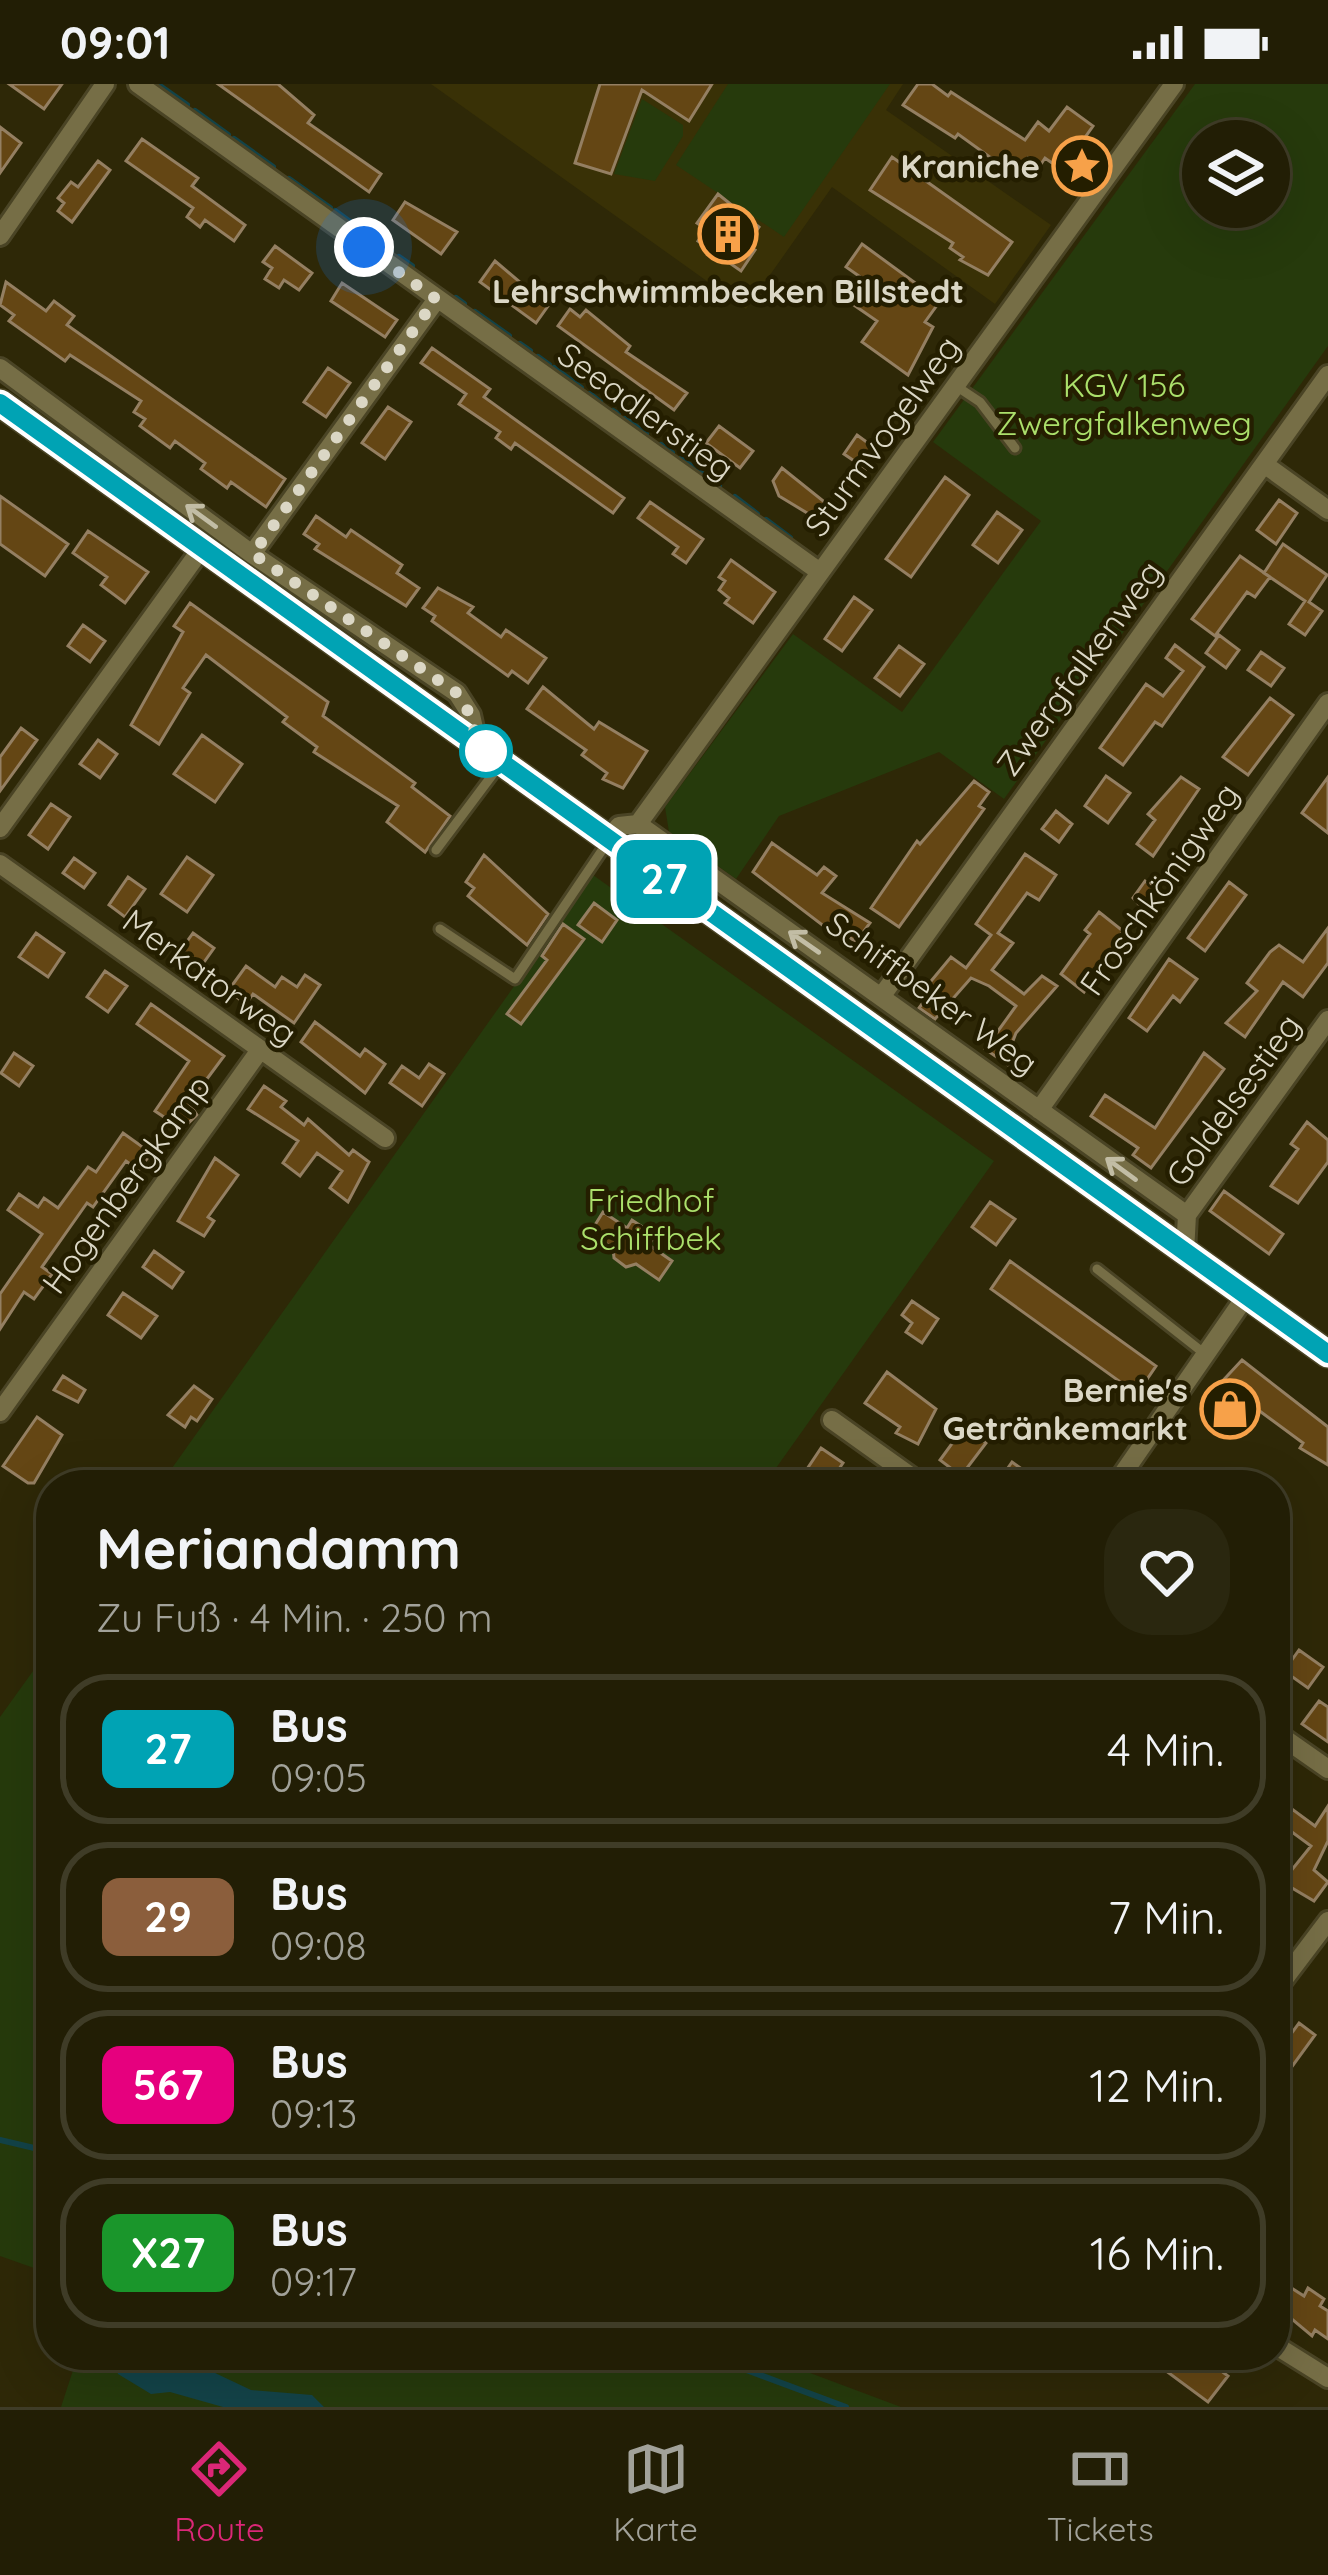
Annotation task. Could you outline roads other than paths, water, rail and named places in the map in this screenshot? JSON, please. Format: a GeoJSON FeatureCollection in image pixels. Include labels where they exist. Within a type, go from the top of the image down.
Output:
{"type":"FeatureCollection","features":[{"type":"Feature","properties":{"kind":"main road","name":"Schiffbeker Weg"},"geometry":{"type":"LineString","coordinates":[[0,403],[1246,1296],[1321,1343]]}},
{"type":"Feature","properties":{"kind":"street"},"geometry":{"type":"LineString","coordinates":[[0,236],[105,84]]}},
{"type":"Feature","properties":{"kind":"street","name":"Seeadlerstieg"},"geometry":{"type":"LineString","coordinates":[[138,84],[436,299],[619,419],[820,572]]}},
{"type":"Feature","properties":{"kind":"street","name":"Sturmvogelweg"},"geometry":{"type":"LineString","coordinates":[[638,824],[1174,84]]}},
{"type":"Feature","properties":{"kind":"street"},"geometry":{"type":"LineString","coordinates":[[253,554],[436,299]]}},
{"type":"Feature","properties":{"kind":"street"},"geometry":{"type":"LineString","coordinates":[[0,368],[253,554],[457,693],[471,716],[478,746]]}},
{"type":"Feature","properties":{"kind":"street","name":"Zwergfalkenweg"},"geometry":{"type":"LineString","coordinates":[[881,997],[1328,375]]}},
{"type":"Feature","properties":{"kind":"street"},"geometry":{"type":"LineString","coordinates":[[1264,464],[1328,509]]}},
{"type":"Feature","properties":{"kind":"street"},"geometry":{"type":"LineString","coordinates":[[0,828],[202,548]]}},
{"type":"Feature","properties":{"kind":"street","name":"Froschkönigweg"},"geometry":{"type":"LineString","coordinates":[[1039,1110],[1328,703]]}},
{"type":"Feature","properties":{"kind":"street"},"geometry":{"type":"LineString","coordinates":[[609,840],[619,826],[638,824]]}},
{"type":"Feature","properties":{"kind":"street","name":"Schiffbeker Weg"},"geometry":{"type":"LineString","coordinates":[[638,824],[1186,1215]]}},
{"type":"Feature","properties":{"kind":"street","name":"Merkatorweg"},"geometry":{"type":"LineString","coordinates":[[0,864],[385,1138]]}},
{"type":"Feature","properties":{"kind":"street","name":"Goldelsestieg"},"geometry":{"type":"LineString","coordinates":[[1186,1215],[1328,1020]]}},
{"type":"Feature","properties":{"kind":"street","name":"Hogenbergkamp"},"geometry":{"type":"LineString","coordinates":[[0,1412],[260,1050]]}},
{"type":"Feature","properties":{"kind":"street"},"geometry":{"type":"LineString","coordinates":[[1185,1252],[1186,1215]]}},
{"type":"Feature","properties":{"kind":"street"},"geometry":{"type":"LineString","coordinates":[[1125,1470],[1246,1296]]}},
{"type":"Feature","properties":{"kind":"street"},"geometry":{"type":"LineString","coordinates":[[832,1420],[902,1470]]}},
{"type":"Feature","properties":{"kind":"street"},"geometry":{"type":"LineString","coordinates":[[1290,1742],[1328,1769]]}},
{"type":"Feature","properties":{"kind":"street"},"geometry":{"type":"LineString","coordinates":[[1290,1971],[1328,1922]]}},
{"type":"Feature","properties":{"kind":"street"},"geometry":{"type":"LineString","coordinates":[[1290,2354],[1328,2378]]}},
{"type":"Feature","properties":{"kind":"lane"},"geometry":{"type":"LineString","coordinates":[[956,386],[980,402],[1015,448]]}},
{"type":"Feature","properties":{"kind":"lane"},"geometry":{"type":"LineString","coordinates":[[436,850],[502,762]]}},
{"type":"Feature","properties":{"kind":"lane"},"geometry":{"type":"LineString","coordinates":[[440,929],[515,980],[609,840]]}},
{"type":"Feature","properties":{"kind":"lane"},"geometry":{"type":"LineString","coordinates":[[1097,1268],[1205,1354]]}},
{"type":"Feature","properties":{"kind":"water"},"geometry":{"type":"Polygon","coordinates":[[[117,2370],[209,2370],[251,2390],[312,2395],[324,2407],[223,2407],[170,2392],[151,2394],[117,2370]]]}},
{"type":"Feature","properties":{"kind":"waterway"},"geometry":{"type":"LineString","coordinates":[[160,86],[187,105]]}},
{"type":"Feature","properties":{"kind":"waterway"},"geometry":{"type":"LineString","coordinates":[[195,111],[228,135]]}},
{"type":"Feature","properties":{"kind":"waterway"},"geometry":{"type":"LineString","coordinates":[[234,139],[273,167]]}},
{"type":"Feature","properties":{"kind":"waterway"},"geometry":{"type":"LineString","coordinates":[[289,179],[330,208]]}},
{"type":"Feature","properties":{"kind":"waterway"},"geometry":{"type":"LineString","coordinates":[[335,211],[350,222]]}},
{"type":"Feature","properties":{"kind":"waterway"},"geometry":{"type":"LineString","coordinates":[[375,240],[391,251]]}},
{"type":"Feature","properties":{"kind":"waterway"},"geometry":{"type":"LineString","coordinates":[[399,257],[412,266]]}},
{"type":"Feature","properties":{"kind":"waterway"},"geometry":{"type":"LineString","coordinates":[[456,298],[464,304]]}},
{"type":"Feature","properties":{"kind":"waterway"},"geometry":{"type":"LineString","coordinates":[[475,312],[509,336]]}},
{"type":"Feature","properties":{"kind":"waterway"},"geometry":{"type":"LineString","coordinates":[[520,344],[530,351]]}},
{"type":"Feature","properties":{"kind":"waterway"},"geometry":{"type":"LineString","coordinates":[[538,357],[549,365]]}},
{"type":"Feature","properties":{"kind":"waterway"},"geometry":{"type":"LineString","coordinates":[[554,368],[581,388]]}},
{"type":"Feature","properties":{"kind":"waterway"},"geometry":{"type":"LineString","coordinates":[[590,394],[600,402]]}},
{"type":"Feature","properties":{"kind":"waterway"},"geometry":{"type":"LineString","coordinates":[[613,411],[618,414]]}},
{"type":"Feature","properties":{"kind":"waterway"},"geometry":{"type":"LineString","coordinates":[[625,419],[646,434]]}},
{"type":"Feature","properties":{"kind":"waterway"},"geometry":{"type":"LineString","coordinates":[[661,445],[672,453]]}},
{"type":"Feature","properties":{"kind":"waterway"},"geometry":{"type":"LineString","coordinates":[[681,459],[719,486]]}},
{"type":"Feature","properties":{"kind":"waterway"},"geometry":{"type":"LineString","coordinates":[[735,497],[757,514]]}},
{"type":"Feature","properties":{"kind":"waterway"},"geometry":{"type":"LineString","coordinates":[[766,520],[790,538]]}},
{"type":"Feature","properties":{"kind":"waterway"},"geometry":{"type":"LineString","coordinates":[[0,2140],[36,2148]]}},
{"type":"Feature","properties":{"kind":"waterway"},"geometry":{"type":"LineString","coordinates":[[746,2370],[846,2407]]}},
{"type":"Feature","properties":{"kind":"place","name":"Kraniche"},"geometry":{"type":"Point","coordinates":[1082,166]}},
{"type":"Feature","properties":{"kind":"place","name":"Lehrschwimmbecken Billstedt"},"geometry":{"type":"Point","coordinates":[728,234]}},
{"type":"Feature","properties":{"kind":"place","name":"Bernie's Getränkemarkt"},"geometry":{"type":"Point","coordinates":[1230,1409]}},
{"type":"Feature","properties":{"kind":"park label","name":"KGV 156 Zwergfalkenweg"},"geometry":{"type":"Point","coordinates":[1124,404]}},
{"type":"Feature","properties":{"kind":"park label","name":"Friedhof Schiffbek"},"geometry":{"type":"Point","coordinates":[651,1219]}}]}
